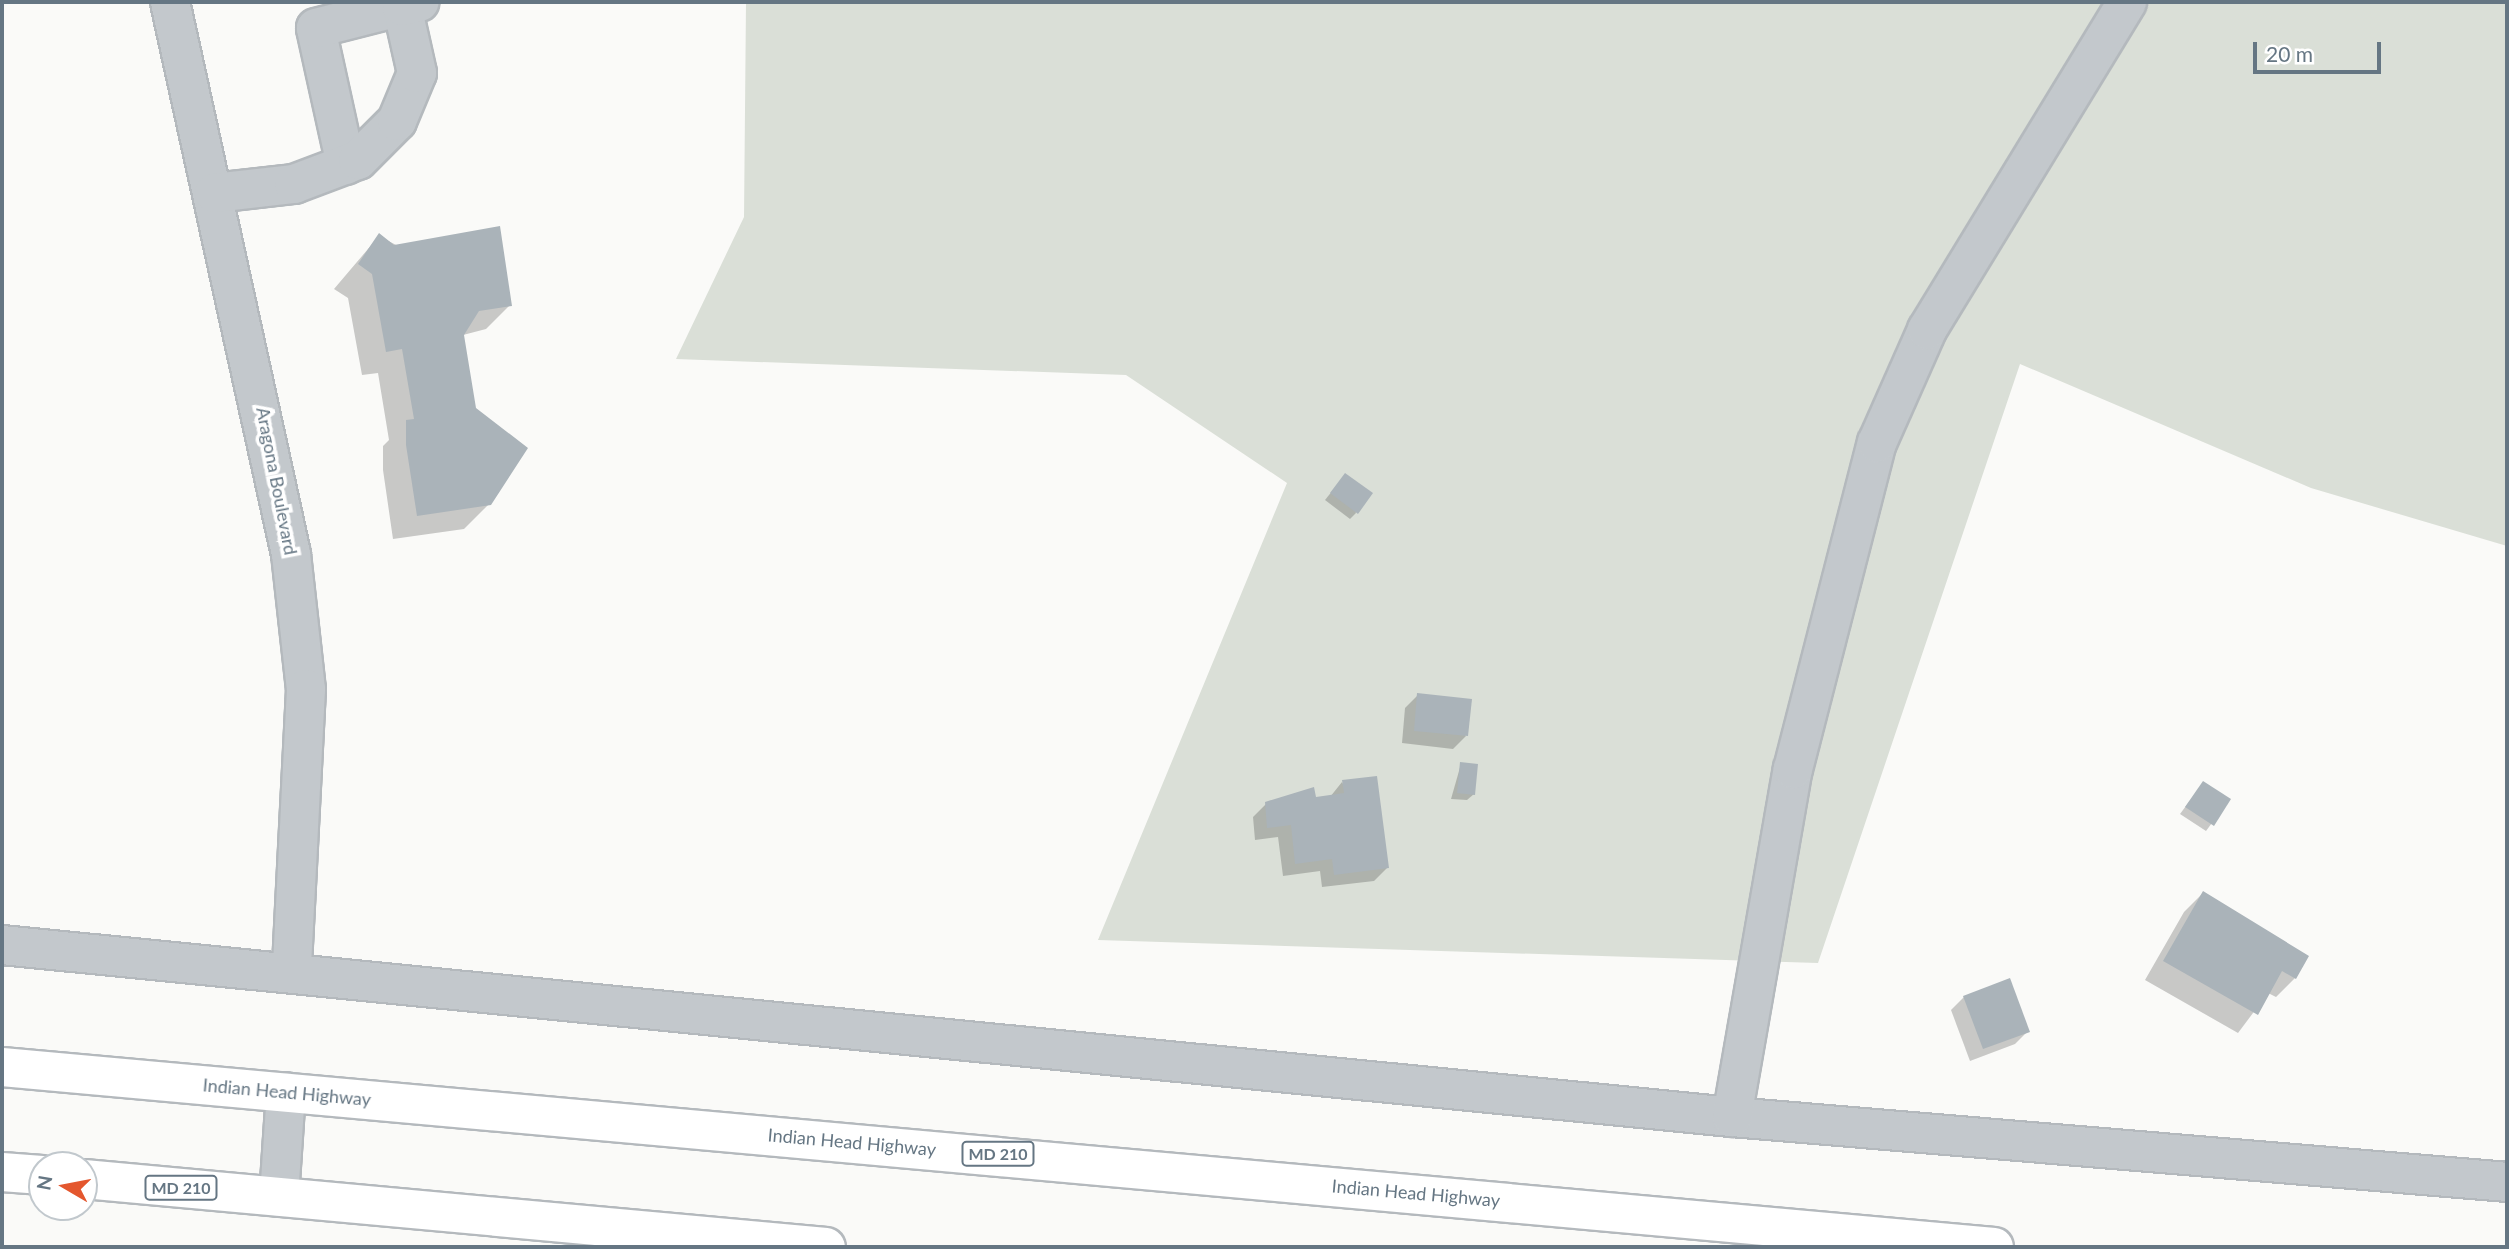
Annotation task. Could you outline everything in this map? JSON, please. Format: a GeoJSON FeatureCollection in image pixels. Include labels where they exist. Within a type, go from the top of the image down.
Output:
{"type":"FeatureCollection","features":[{"type":"Feature","properties":{"kind":"highway","name":"Indian Head Highway"},"geometry":{"type":"LineString","coordinates":[[2,1067],[1994,1247]]}},
{"type":"Feature","properties":{"kind":"highway"},"geometry":{"type":"LineString","coordinates":[[2,1172],[28,1174]]}},
{"type":"Feature","properties":{"kind":"highway","name":"MD 210"},"geometry":{"type":"LineString","coordinates":[[98,1180],[826,1247]]}},
{"type":"Feature","properties":{"kind":"street","name":"Aragona Boulevard"},"geometry":{"type":"LineString","coordinates":[[170,2],[291,554],[306,689],[292,970]]}},
{"type":"Feature","properties":{"kind":"street"},"geometry":{"type":"LineString","coordinates":[[1732,1117],[1793,769],[1877,443],[1927,330],[2127,2]]}},
{"type":"Feature","properties":{"kind":"street"},"geometry":{"type":"LineString","coordinates":[[214,193],[294,184],[346,164],[397,121],[417,73],[411,4],[316,28],[346,164]]}},
{"type":"Feature","properties":{"kind":"street"},"geometry":{"type":"LineString","coordinates":[[2,944],[292,970],[1732,1117],[2507,1182]]}},
{"type":"Feature","properties":{"kind":"street"},"geometry":{"type":"LineString","coordinates":[[279,1197],[286,1092]]}},
{"type":"Feature","properties":{"kind":"shaded area"},"geometry":{"type":"Polygon","coordinates":[[[746,2],[2507,2],[2507,546],[2311,488],[2020,364],[1818,963],[1098,940],[1287,483],[1126,375],[676,359],[744,217],[746,2]]]}},
{"type":"Feature","properties":{"kind":"building"},"geometry":{"type":"Polygon","coordinates":[[[500,226],[512,306],[479,311],[464,335],[476,408],[528,448],[491,505],[417,516],[406,445],[406,420],[414,419],[402,349],[386,352],[372,274],[358,264],[379,233],[394,245],[500,226]]]}},
{"type":"Feature","properties":{"kind":"building"},"geometry":{"type":"Polygon","coordinates":[[[1345,473],[1373,493],[1358,514],[1330,493],[1345,473]]]}},
{"type":"Feature","properties":{"kind":"building"},"geometry":{"type":"Polygon","coordinates":[[[1417,693],[1472,699],[1468,736],[1414,731],[1417,693]]]}},
{"type":"Feature","properties":{"kind":"building"},"geometry":{"type":"Polygon","coordinates":[[[1460,762],[1478,764],[1475,795],[1457,793],[1460,762]]]}},
{"type":"Feature","properties":{"kind":"building"},"geometry":{"type":"Polygon","coordinates":[[[1377,776],[1389,868],[1334,875],[1332,859],[1295,864],[1291,825],[1267,828],[1265,802],[1314,787],[1316,797],[1344,793],[1342,780],[1377,776]]]}},
{"type":"Feature","properties":{"kind":"building"},"geometry":{"type":"Polygon","coordinates":[[[2203,781],[2231,799],[2214,826],[2185,807],[2203,781]]]}},
{"type":"Feature","properties":{"kind":"building"},"geometry":{"type":"Polygon","coordinates":[[[2203,891],[2309,956],[2296,979],[2282,971],[2258,1015],[2163,961],[2203,891]]]}},
{"type":"Feature","properties":{"kind":"building"},"geometry":{"type":"Polygon","coordinates":[[[2010,978],[2030,1032],[1983,1049],[1963,996],[2010,978]]]}}]}
